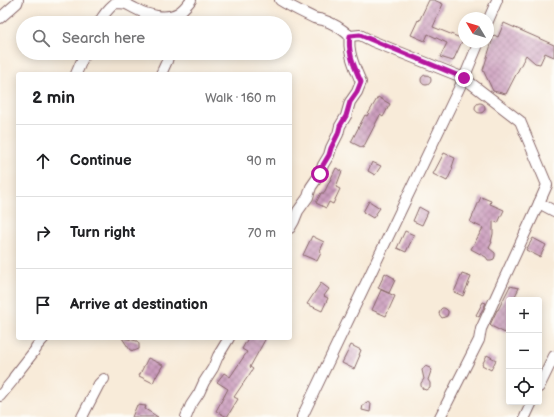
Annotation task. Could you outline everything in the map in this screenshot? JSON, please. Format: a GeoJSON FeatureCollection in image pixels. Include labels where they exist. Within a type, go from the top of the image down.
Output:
{"type":"FeatureCollection","features":[{"type":"Feature","properties":{"kind":"street"},"geometry":{"type":"LineString","coordinates":[[0,18],[17,3],[18,0]]}},
{"type":"Feature","properties":{"kind":"street"},"geometry":{"type":"LineString","coordinates":[[166,16],[177,14],[191,0]]}},
{"type":"Feature","properties":{"kind":"street"},"geometry":{"type":"LineString","coordinates":[[280,0],[292,8],[316,19],[333,24],[350,36],[360,35],[464,78],[520,121],[547,185],[481,329],[479,340],[440,417]]}},
{"type":"Feature","properties":{"kind":"street"},"geometry":{"type":"LineString","coordinates":[[492,12],[497,0]]}},
{"type":"Feature","properties":{"kind":"street"},"geometry":{"type":"LineString","coordinates":[[102,16],[116,3],[126,3],[136,10],[157,16]]}},
{"type":"Feature","properties":{"kind":"street"},"geometry":{"type":"LineString","coordinates":[[292,224],[298,211],[308,197],[320,174],[338,134],[340,126],[346,116],[350,102],[357,92],[361,82],[352,60],[348,44],[350,36]]}},
{"type":"Feature","properties":{"kind":"street"},"geometry":{"type":"LineString","coordinates":[[302,417],[464,78],[476,48]]}},
{"type":"Feature","properties":{"kind":"street"},"geometry":{"type":"LineString","coordinates":[[77,72],[82,60]]}},
{"type":"Feature","properties":{"kind":"street"},"geometry":{"type":"LineString","coordinates":[[162,72],[167,60]]}},
{"type":"Feature","properties":{"kind":"street"},"geometry":{"type":"LineString","coordinates":[[538,203],[554,211]]}},
{"type":"Feature","properties":{"kind":"street"},"geometry":{"type":"LineString","coordinates":[[0,396],[42,340]]}},
{"type":"Feature","properties":{"kind":"street"},"geometry":{"type":"LineString","coordinates":[[186,417],[191,405],[228,340]]}},
{"type":"Feature","properties":{"kind":"street"},"geometry":{"type":"LineString","coordinates":[[542,381],[554,356]]}},
{"type":"Feature","properties":{"kind":"street"},"geometry":{"type":"LineString","coordinates":[[82,417],[99,384],[104,379]]}},
{"type":"Feature","properties":{"kind":"street"},"geometry":{"type":"LineString","coordinates":[[525,417],[531,405]]}},
{"type":"Feature","properties":{"kind":"building"},"geometry":{"type":"Polygon","coordinates":[[[429,0],[434,0],[443,4],[433,27],[458,37],[459,48],[453,61],[440,57],[447,43],[428,34],[425,41],[411,35],[418,20],[419,21],[429,0]]]}},
{"type":"Feature","properties":{"kind":"building"},"geometry":{"type":"Polygon","coordinates":[[[504,23],[554,45],[554,57],[545,53],[540,64],[535,63],[526,55],[506,94],[493,91],[483,70],[490,48],[494,48],[494,35],[498,37],[504,23]]]}},
{"type":"Feature","properties":{"kind":"building"},"geometry":{"type":"Polygon","coordinates":[[[426,75],[431,80],[426,85],[421,80],[426,75]]]}},
{"type":"Feature","properties":{"kind":"building"},"geometry":{"type":"Polygon","coordinates":[[[378,97],[390,104],[383,117],[380,115],[363,148],[351,142],[365,115],[367,116],[378,97]]]}},
{"type":"Feature","properties":{"kind":"building"},"geometry":{"type":"Polygon","coordinates":[[[480,103],[485,108],[480,113],[475,108],[480,103]]]}},
{"type":"Feature","properties":{"kind":"building"},"geometry":{"type":"Polygon","coordinates":[[[444,153],[455,158],[453,168],[447,181],[433,174],[444,153]]]}},
{"type":"Feature","properties":{"kind":"building"},"geometry":{"type":"Polygon","coordinates":[[[372,162],[381,166],[375,175],[368,171],[372,162]]]}},
{"type":"Feature","properties":{"kind":"building"},"geometry":{"type":"Polygon","coordinates":[[[336,168],[342,171],[336,187],[340,189],[333,204],[329,202],[326,208],[316,203],[321,193],[324,193],[336,168]]]}},
{"type":"Feature","properties":{"kind":"building"},"geometry":{"type":"Polygon","coordinates":[[[481,197],[491,201],[490,204],[504,210],[498,223],[493,221],[492,242],[489,248],[495,253],[495,256],[494,259],[491,260],[488,260],[486,257],[471,249],[483,228],[470,222],[481,197]]]}},
{"type":"Feature","properties":{"kind":"building"},"geometry":{"type":"Polygon","coordinates":[[[369,201],[380,208],[373,218],[363,212],[369,201]]]}},
{"type":"Feature","properties":{"kind":"building"},"geometry":{"type":"Polygon","coordinates":[[[419,207],[428,212],[422,225],[413,221],[419,207]]]}},
{"type":"Feature","properties":{"kind":"building"},"geometry":{"type":"Polygon","coordinates":[[[405,231],[414,235],[406,252],[397,248],[405,231]]]}},
{"type":"Feature","properties":{"kind":"building"},"geometry":{"type":"Polygon","coordinates":[[[312,236],[324,242],[317,261],[303,255],[312,236]]]}},
{"type":"Feature","properties":{"kind":"building"},"geometry":{"type":"Polygon","coordinates":[[[533,238],[546,245],[540,257],[526,250],[533,238]]]}},
{"type":"Feature","properties":{"kind":"building"},"geometry":{"type":"Polygon","coordinates":[[[385,273],[395,280],[389,293],[378,288],[385,273]]]}},
{"type":"Feature","properties":{"kind":"building"},"geometry":{"type":"Polygon","coordinates":[[[462,274],[471,277],[463,296],[454,292],[462,274]]]}},
{"type":"Feature","properties":{"kind":"building"},"geometry":{"type":"Polygon","coordinates":[[[321,283],[329,289],[324,296],[328,298],[322,311],[307,304],[321,283]]]}},
{"type":"Feature","properties":{"kind":"building"},"geometry":{"type":"Polygon","coordinates":[[[510,286],[519,288],[514,297],[506,297],[505,333],[490,325],[510,286]]]}},
{"type":"Feature","properties":{"kind":"building"},"geometry":{"type":"Polygon","coordinates":[[[381,290],[395,296],[386,316],[372,310],[381,290]]]}},
{"type":"Feature","properties":{"kind":"building"},"geometry":{"type":"Polygon","coordinates":[[[483,302],[486,303],[479,317],[476,315],[483,302]]]}},
{"type":"Feature","properties":{"kind":"building"},"geometry":{"type":"Polygon","coordinates":[[[442,308],[446,309],[448,313],[447,316],[442,318],[439,314],[442,308]]]}},
{"type":"Feature","properties":{"kind":"building"},"geometry":{"type":"Polygon","coordinates":[[[123,340],[137,341],[139,344],[139,349],[134,351],[130,350],[123,340]]]}},
{"type":"Feature","properties":{"kind":"building"},"geometry":{"type":"Polygon","coordinates":[[[247,340],[265,340],[250,367],[253,369],[234,397],[238,399],[227,417],[216,411],[228,389],[217,382],[224,373],[230,377],[247,352],[242,349],[247,340]]]}},
{"type":"Feature","properties":{"kind":"building"},"geometry":{"type":"Polygon","coordinates":[[[351,345],[361,350],[354,369],[342,363],[351,345]]]}},
{"type":"Feature","properties":{"kind":"building"},"geometry":{"type":"Polygon","coordinates":[[[487,355],[496,360],[491,370],[482,365],[487,355]]]}},
{"type":"Feature","properties":{"kind":"building"},"geometry":{"type":"Polygon","coordinates":[[[148,358],[163,365],[153,383],[139,376],[148,358]]]}},
{"type":"Feature","properties":{"kind":"building"},"geometry":{"type":"Polygon","coordinates":[[[425,366],[430,368],[431,371],[428,380],[430,387],[426,390],[421,386],[424,379],[422,370],[425,366]]]}},
{"type":"Feature","properties":{"kind":"building"},"geometry":{"type":"Polygon","coordinates":[[[367,402],[371,404],[370,412],[362,410],[363,405],[367,402]]]}},
{"type":"Feature","properties":{"kind":"building"},"geometry":{"type":"Polygon","coordinates":[[[137,405],[146,406],[145,409],[158,417],[132,417],[137,405]]]}},
{"type":"Feature","properties":{"kind":"route"},"geometry":{"type":"LineString","coordinates":[[320,174],[338,134],[340,126],[346,116],[350,102],[357,92],[361,82],[352,60],[348,44],[350,36],[360,35],[464,78]]}}]}
